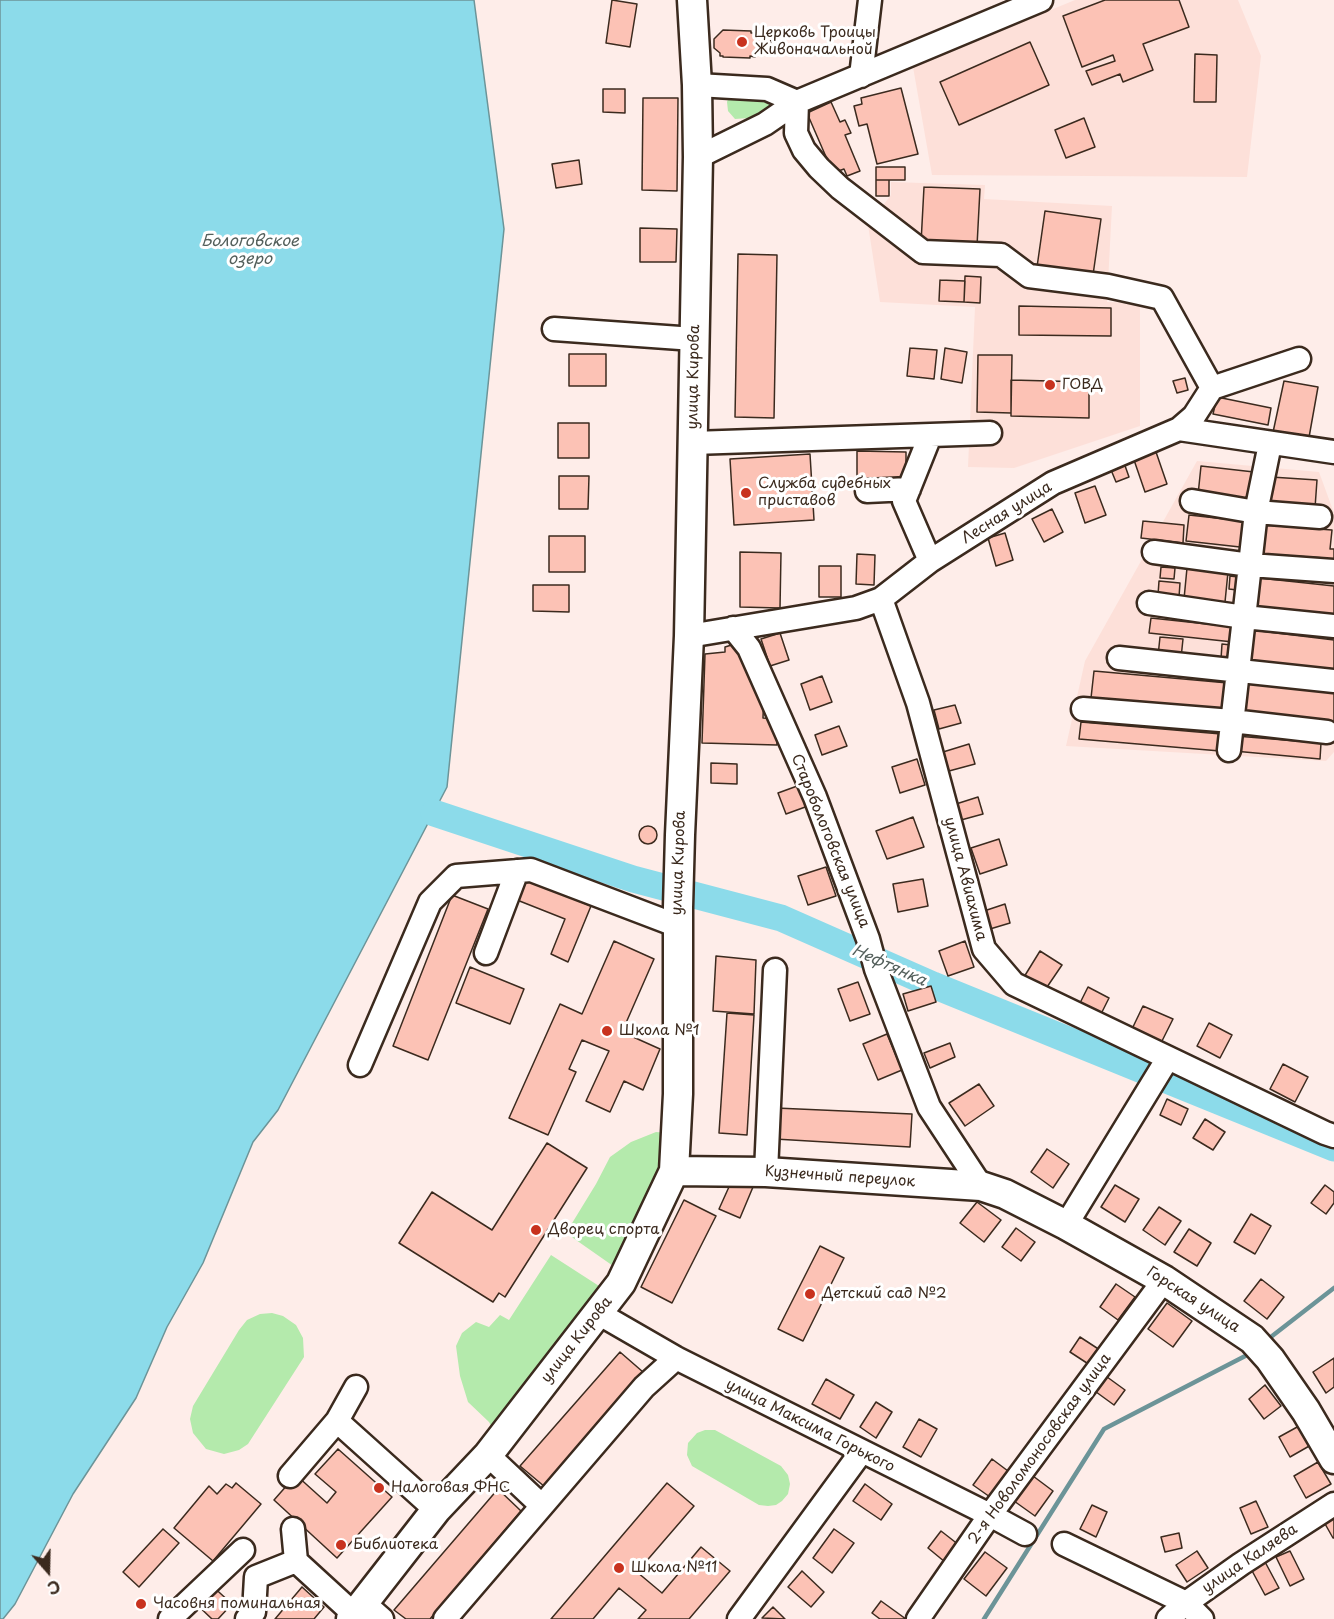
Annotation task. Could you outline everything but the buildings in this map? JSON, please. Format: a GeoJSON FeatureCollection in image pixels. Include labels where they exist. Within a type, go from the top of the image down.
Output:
{"type":"FeatureCollection","features":[{"type":"Feature","properties":{"kind":"main road","name":"улица Кирова"},"geometry":{"type":"LineString","coordinates":[[363,1614],[436,1510],[488,1455],[621,1283],[674,1171],[678,1094],[680,835],[689,636],[698,157],[692,0]]}},
{"type":"Feature","properties":{"kind":"main road","name":"Кузнечный переулок"},"geometry":{"type":"LineString","coordinates":[[674,1171],[766,1172],[993,1190]]}},
{"type":"Feature","properties":{"kind":"main road","name":"Горская улица"},"geometry":{"type":"LineString","coordinates":[[993,1190],[1066,1225],[1164,1280],[1261,1349],[1306,1411],[1334,1459]]}},
{"type":"Feature","properties":{"kind":"street"},"geometry":{"type":"LineString","coordinates":[[861,76],[870,0]]}},
{"type":"Feature","properties":{"kind":"street"},"geometry":{"type":"LineString","coordinates":[[698,157],[765,124],[797,102],[1041,0]]}},
{"type":"Feature","properties":{"kind":"street"},"geometry":{"type":"LineString","coordinates":[[697,85],[767,89],[797,102]]}},
{"type":"Feature","properties":{"kind":"street"},"geometry":{"type":"LineString","coordinates":[[797,102],[796,133],[804,150],[819,168],[840,188],[923,252],[1001,255],[1029,276],[1107,286],[1162,298],[1212,388]]}},
{"type":"Feature","properties":{"kind":"street"},"geometry":{"type":"LineString","coordinates":[[554,330],[694,339]]}},
{"type":"Feature","properties":{"kind":"street"},"geometry":{"type":"LineString","coordinates":[[1179,429],[1194,416],[1212,388],[1299,360]]}},
{"type":"Feature","properties":{"kind":"street"},"geometry":{"type":"LineString","coordinates":[[1179,429],[1334,452]]}},
{"type":"Feature","properties":{"kind":"street","name":"Лесная улица"},"geometry":{"type":"LineString","coordinates":[[689,636],[856,608],[881,599],[930,561],[1053,483],[1179,429]]}},
{"type":"Feature","properties":{"kind":"street"},"geometry":{"type":"LineString","coordinates":[[693,443],[990,433]]}},
{"type":"Feature","properties":{"kind":"street"},"geometry":{"type":"LineString","coordinates":[[930,436],[904,501],[930,561]]}},
{"type":"Feature","properties":{"kind":"street"},"geometry":{"type":"LineString","coordinates":[[1229,750],[1256,512],[1270,444]]}},
{"type":"Feature","properties":{"kind":"street"},"geometry":{"type":"LineString","coordinates":[[867,491],[909,489]]}},
{"type":"Feature","properties":{"kind":"street"},"geometry":{"type":"LineString","coordinates":[[1192,501],[1256,512],[1320,517]]}},
{"type":"Feature","properties":{"kind":"street"},"geometry":{"type":"LineString","coordinates":[[1154,552],[1250,565],[1334,571]]}},
{"type":"Feature","properties":{"kind":"street","name":"улица Авиахима"},"geometry":{"type":"LineString","coordinates":[[881,599],[918,704],[984,949],[1014,984],[1334,1136]]}},
{"type":"Feature","properties":{"kind":"street"},"geometry":{"type":"LineString","coordinates":[[1149,603],[1334,626]]}},
{"type":"Feature","properties":{"kind":"street","name":"Старобологовская улица"},"geometry":{"type":"LineString","coordinates":[[733,628],[749,648],[815,797],[868,939],[876,969],[929,1107],[993,1190]]}},
{"type":"Feature","properties":{"kind":"street"},"geometry":{"type":"LineString","coordinates":[[1119,658],[1334,681]]}},
{"type":"Feature","properties":{"kind":"street"},"geometry":{"type":"LineString","coordinates":[[1083,709],[1232,721],[1327,732]]}},
{"type":"Feature","properties":{"kind":"street"},"geometry":{"type":"LineString","coordinates":[[360,1065],[430,902],[456,876],[531,870],[678,917]]}},
{"type":"Feature","properties":{"kind":"street"},"geometry":{"type":"LineString","coordinates":[[486,953],[517,871]]}},
{"type":"Feature","properties":{"kind":"street"},"geometry":{"type":"LineString","coordinates":[[766,1172],[775,970]]}},
{"type":"Feature","properties":{"kind":"street"},"geometry":{"type":"LineString","coordinates":[[1066,1225],[1168,1058]]}},
{"type":"Feature","properties":{"kind":"street","name":"2-я Новоломоносовская улица"},"geometry":{"type":"LineString","coordinates":[[918,1619],[990,1515],[1164,1280]]}},
{"type":"Feature","properties":{"kind":"street","name":"улица Максима Горького"},"geometry":{"type":"LineString","coordinates":[[598,1313],[676,1358],[1025,1534]]}},
{"type":"Feature","properties":{"kind":"street"},"geometry":{"type":"LineString","coordinates":[[445,1619],[644,1387],[676,1358]]}},
{"type":"Feature","properties":{"kind":"street"},"geometry":{"type":"LineString","coordinates":[[290,1476],[337,1421],[356,1387]]}},
{"type":"Feature","properties":{"kind":"street"},"geometry":{"type":"LineString","coordinates":[[337,1421],[436,1510]]}},
{"type":"Feature","properties":{"kind":"street"},"geometry":{"type":"LineString","coordinates":[[739,1619],[862,1451]]}},
{"type":"Feature","properties":{"kind":"street"},"geometry":{"type":"LineString","coordinates":[[488,1455],[542,1506]]}},
{"type":"Feature","properties":{"kind":"street","name":"улица Каляева"},"geometry":{"type":"LineString","coordinates":[[1168,1619],[1186,1603],[1241,1564],[1334,1504]]}},
{"type":"Feature","properties":{"kind":"street"},"geometry":{"type":"LineString","coordinates":[[293,1529],[296,1561],[363,1614]]}},
{"type":"Feature","properties":{"kind":"street"},"geometry":{"type":"LineString","coordinates":[[1065,1544],[1186,1603],[1202,1619]]}},
{"type":"Feature","properties":{"kind":"street"},"geometry":{"type":"LineString","coordinates":[[176,1617],[243,1550]]}},
{"type":"Feature","properties":{"kind":"street"},"geometry":{"type":"LineString","coordinates":[[247,1619],[254,1612],[256,1577],[296,1561]]}},
{"type":"Feature","properties":{"kind":"shaded area"},"geometry":{"type":"Polygon","coordinates":[[[1075,0],[1238,0],[1261,56],[1247,177],[932,175],[913,67],[1075,0]]]}},
{"type":"Feature","properties":{"kind":"shaded area"},"geometry":{"type":"Polygon","coordinates":[[[891,182],[985,185],[984,199],[1112,206],[1107,302],[1140,303],[1140,426],[1014,468],[968,467],[975,307],[880,302],[868,225],[891,195],[891,182]]]}},
{"type":"Feature","properties":{"kind":"shaded area"},"geometry":{"type":"Polygon","coordinates":[[[1197,461],[1319,472],[1334,513],[1334,752],[1326,761],[1066,746],[1085,661],[1197,461]]]}},
{"type":"Feature","properties":{"kind":"green space"},"geometry":{"type":"Polygon","coordinates":[[[765,95],[770,102],[768,112],[749,118],[735,119],[728,111],[729,96],[765,95]]]}},
{"type":"Feature","properties":{"kind":"green space"},"geometry":{"type":"Polygon","coordinates":[[[656,1132],[669,1133],[666,1161],[626,1275],[566,1233],[610,1157],[631,1142],[656,1132]]]}},
{"type":"Feature","properties":{"kind":"green space"},"geometry":{"type":"Polygon","coordinates":[[[551,1255],[613,1295],[497,1437],[489,1422],[468,1402],[460,1376],[456,1346],[462,1333],[476,1322],[489,1327],[500,1315],[509,1320],[551,1255]]]}},
{"type":"Feature","properties":{"kind":"green space"},"geometry":{"type":"Polygon","coordinates":[[[272,1313],[283,1316],[296,1325],[303,1338],[304,1357],[248,1444],[239,1450],[224,1454],[206,1449],[193,1433],[190,1419],[193,1406],[247,1320],[260,1314],[272,1313]]]}},
{"type":"Feature","properties":{"kind":"green space"},"geometry":{"type":"Polygon","coordinates":[[[715,1430],[781,1466],[788,1475],[790,1484],[788,1494],[776,1505],[759,1505],[692,1466],[687,1455],[688,1443],[697,1433],[715,1430]]]}},
{"type":"Feature","properties":{"kind":"water","name":"Бологовское озеро"},"geometry":{"type":"Polygon","coordinates":[[[0,0],[474,0],[504,229],[447,787],[278,1110],[253,1142],[203,1263],[167,1327],[136,1398],[73,1494],[15,1604],[3,1619],[0,1619],[0,0]]]}},
{"type":"Feature","properties":{"kind":"waterway","name":"Нефтянка"},"geometry":{"type":"LineString","coordinates":[[434,813],[633,879],[781,918],[933,985],[1334,1148]]}},
{"type":"Feature","properties":{"kind":"waterway"},"geometry":{"type":"LineString","coordinates":[[1267,1340],[1334,1288]]}},
{"type":"Feature","properties":{"kind":"waterway"},"geometry":{"type":"LineString","coordinates":[[984,1619],[1104,1429],[1251,1353]]}},
{"type":"Feature","properties":{"kind":"place","name":"Церковь Троицы Живоначальной"},"geometry":{"type":"Point","coordinates":[742,42]}},
{"type":"Feature","properties":{"kind":"place","name":"ГОВД"},"geometry":{"type":"Point","coordinates":[1050,385]}},
{"type":"Feature","properties":{"kind":"place","name":"Служба судебных приставов"},"geometry":{"type":"Point","coordinates":[746,493]}},
{"type":"Feature","properties":{"kind":"place","name":"Школа №1"},"geometry":{"type":"Point","coordinates":[607,1031]}},
{"type":"Feature","properties":{"kind":"place","name":"Дворец спорта"},"geometry":{"type":"Point","coordinates":[536,1230]}},
{"type":"Feature","properties":{"kind":"place","name":"Детский сад №2"},"geometry":{"type":"Point","coordinates":[810,1294]}},
{"type":"Feature","properties":{"kind":"place","name":"Налоговая ФНС"},"geometry":{"type":"Point","coordinates":[379,1488]}},
{"type":"Feature","properties":{"kind":"place","name":"Библиотека"},"geometry":{"type":"Point","coordinates":[341,1545]}},
{"type":"Feature","properties":{"kind":"place","name":"Школа №11"},"geometry":{"type":"Point","coordinates":[619,1568]}},
{"type":"Feature","properties":{"kind":"place","name":"Часовня поминальная"},"geometry":{"type":"Point","coordinates":[141,1604]}}]}
